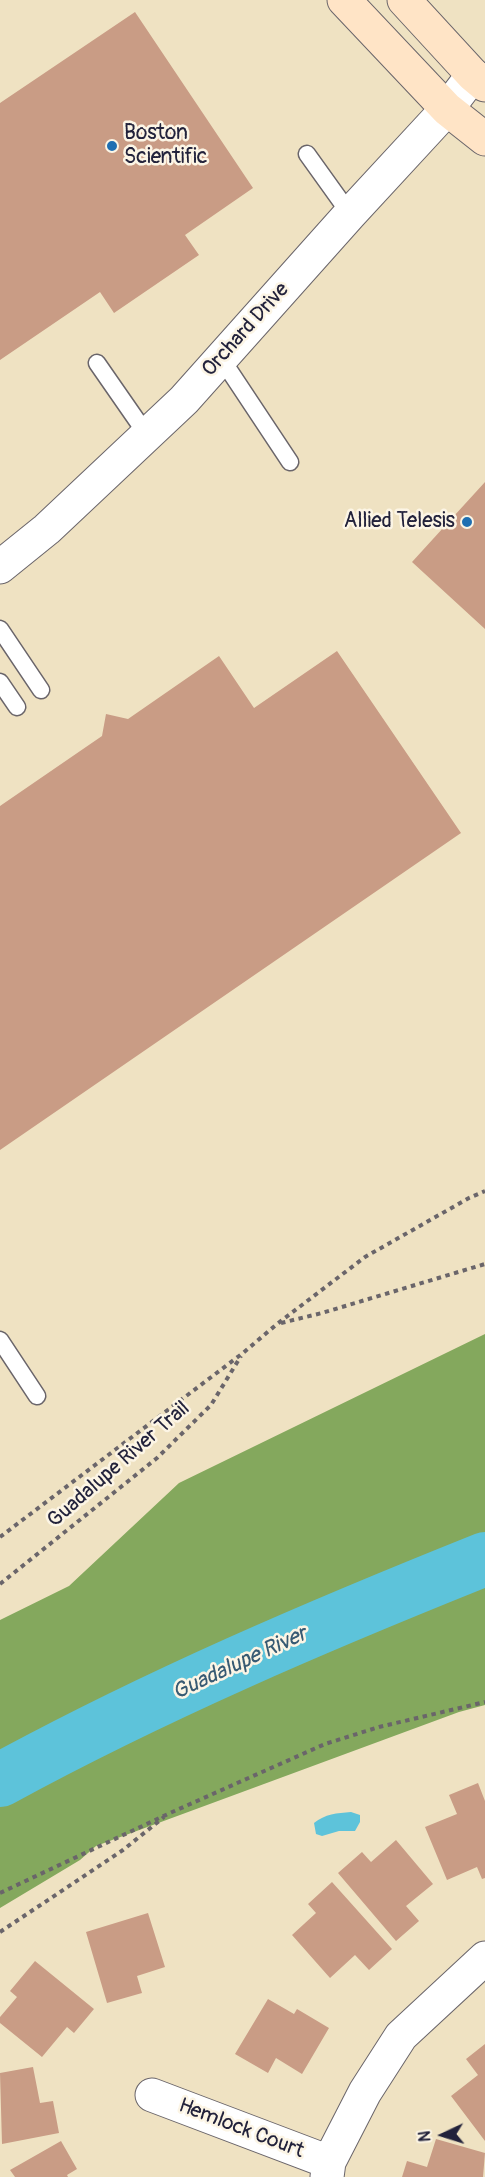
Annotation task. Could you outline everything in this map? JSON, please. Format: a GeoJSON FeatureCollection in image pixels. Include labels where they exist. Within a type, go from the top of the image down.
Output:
{"type":"FeatureCollection","features":[{"type":"Feature","properties":{"kind":"main road"},"geometry":{"type":"LineString","coordinates":[[344,0],[447,109],[485,139]]}},
{"type":"Feature","properties":{"kind":"main road"},"geometry":{"type":"LineString","coordinates":[[404,0],[479,80]]}},
{"type":"Feature","properties":{"kind":"street","name":"Orchard Drive"},"geometry":{"type":"LineString","coordinates":[[0,567],[47,530],[184,400],[350,214],[447,109],[479,80]]}},
{"type":"Feature","properties":{"kind":"street"},"geometry":{"type":"LineString","coordinates":[[328,2170],[364,2092],[401,2036],[485,1958]]}},
{"type":"Feature","properties":{"kind":"street","name":"Hemlock Court"},"geometry":{"type":"LineString","coordinates":[[152,2095],[328,2170]]}},
{"type":"Feature","properties":{"kind":"lane"},"geometry":{"type":"LineString","coordinates":[[307,154],[350,214]]}},
{"type":"Feature","properties":{"kind":"lane"},"geometry":{"type":"LineString","coordinates":[[221,358],[290,462]]}},
{"type":"Feature","properties":{"kind":"lane"},"geometry":{"type":"LineString","coordinates":[[97,363],[147,435]]}},
{"type":"Feature","properties":{"kind":"lane"},"geometry":{"type":"LineString","coordinates":[[0,629],[41,690]]}},
{"type":"Feature","properties":{"kind":"lane"},"geometry":{"type":"LineString","coordinates":[[0,682],[17,707]]}},
{"type":"Feature","properties":{"kind":"lane"},"geometry":{"type":"LineString","coordinates":[[0,1340],[37,1396]]}},
{"type":"Feature","properties":{"kind":"path","name":"Guadalupe River Trail"},"geometry":{"type":"LineString","coordinates":[[0,1537],[243,1353],[365,1257],[485,1191]]}},
{"type":"Feature","properties":{"kind":"path"},"geometry":{"type":"LineString","coordinates":[[277,1324],[333,1310],[485,1264]]}},
{"type":"Feature","properties":{"kind":"path","name":"Guadalupe River Trail"},"geometry":{"type":"LineString","coordinates":[[0,1584],[157,1458],[211,1405],[243,1353]]}},
{"type":"Feature","properties":{"kind":"path"},"geometry":{"type":"LineString","coordinates":[[0,1893],[170,1812],[324,1744],[379,1727],[485,1702]]}},
{"type":"Feature","properties":{"kind":"path"},"geometry":{"type":"LineString","coordinates":[[0,1932],[123,1850],[170,1812]]}},
{"type":"Feature","properties":{"kind":"green space"},"geometry":{"type":"Polygon","coordinates":[[[485,1334],[485,1705],[459,1712],[96,1846],[80,1860],[0,1908],[0,1620],[69,1586],[179,1483],[485,1334]]]}},
{"type":"Feature","properties":{"kind":"water"},"geometry":{"type":"Polygon","coordinates":[[[351,1812],[360,1815],[360,1822],[355,1831],[339,1831],[322,1836],[316,1834],[314,1823],[318,1820],[331,1814],[351,1812]]]}},
{"type":"Feature","properties":{"kind":"building","name":"Boston Scientific"},"geometry":{"type":"Polygon","coordinates":[[[135,12],[253,188],[185,235],[199,255],[114,313],[100,292],[0,360],[0,103],[135,12]]]}},
{"type":"Feature","properties":{"kind":"building","name":"Allied Telesis"},"geometry":{"type":"Polygon","coordinates":[[[485,482],[485,629],[412,562],[485,482]]]}},
{"type":"Feature","properties":{"kind":"building"},"geometry":{"type":"Polygon","coordinates":[[[337,651],[461,833],[0,1150],[0,806],[102,736],[106,714],[128,719],[219,656],[254,708],[337,651]]]}},
{"type":"Feature","properties":{"kind":"building"},"geometry":{"type":"Polygon","coordinates":[[[478,1783],[485,1801],[485,1878],[482,1879],[477,1867],[447,1880],[425,1827],[457,1814],[449,1795],[478,1783]]]}},
{"type":"Feature","properties":{"kind":"building"},"geometry":{"type":"Polygon","coordinates":[[[396,1840],[433,1884],[406,1906],[419,1921],[396,1941],[338,1873],[362,1852],[371,1862],[396,1840]]]}},
{"type":"Feature","properties":{"kind":"building"},"geometry":{"type":"Polygon","coordinates":[[[332,1882],[392,1949],[369,1970],[355,1955],[330,1978],[292,1935],[316,1913],[308,1904],[332,1882]]]}},
{"type":"Feature","properties":{"kind":"building"},"geometry":{"type":"Polygon","coordinates":[[[148,1913],[165,1967],[137,1976],[142,1993],[107,2003],[86,1932],[148,1913]]]}},
{"type":"Feature","properties":{"kind":"building"},"geometry":{"type":"Polygon","coordinates":[[[35,1961],[94,2009],[74,2033],[67,2027],[42,2057],[0,2023],[0,2017],[17,1997],[10,1991],[35,1961]]]}},
{"type":"Feature","properties":{"kind":"building"},"geometry":{"type":"Polygon","coordinates":[[[268,1999],[294,2014],[297,2009],[329,2028],[302,2074],[276,2058],[268,2073],[235,2054],[268,1999]]]}},
{"type":"Feature","properties":{"kind":"building"},"geometry":{"type":"Polygon","coordinates":[[[485,2044],[485,2141],[451,2096],[478,2075],[466,2059],[485,2044]]]}},
{"type":"Feature","properties":{"kind":"building"},"geometry":{"type":"Polygon","coordinates":[[[33,2067],[40,2103],[53,2101],[59,2133],[2,2144],[0,2073],[33,2067]]]}},
{"type":"Feature","properties":{"kind":"building"},"geometry":{"type":"Polygon","coordinates":[[[436,2139],[485,2153],[483,2177],[402,2177],[407,2161],[427,2167],[436,2139]]]}},
{"type":"Feature","properties":{"kind":"building"},"geometry":{"type":"Polygon","coordinates":[[[61,2141],[77,2169],[67,2175],[68,2177],[15,2177],[10,2170],[61,2141]]]}},
{"type":"Feature","properties":{"kind":"waterway","name":"Guadalupe River"},"geometry":{"type":"LineString","coordinates":[[0,1780],[118,1719],[239,1662],[485,1559]]}},
{"type":"Feature","properties":{"kind":"place","name":"Boston Scientific"},"geometry":{"type":"Point","coordinates":[112,146]}},
{"type":"Feature","properties":{"kind":"place","name":"Allied Telesis"},"geometry":{"type":"Point","coordinates":[467,522]}}]}
